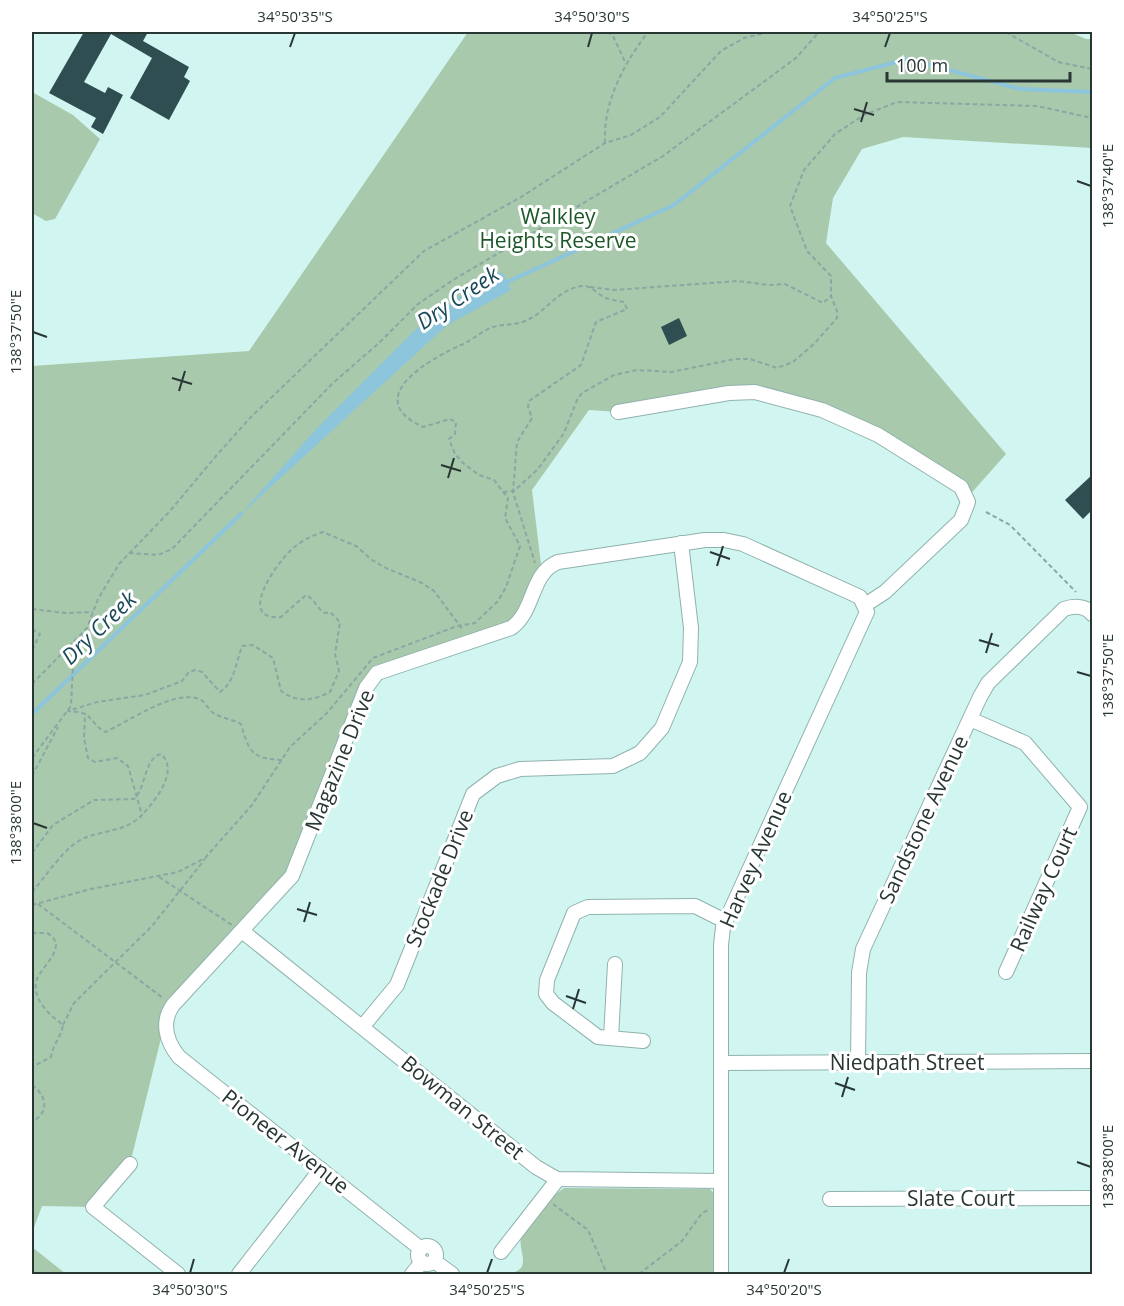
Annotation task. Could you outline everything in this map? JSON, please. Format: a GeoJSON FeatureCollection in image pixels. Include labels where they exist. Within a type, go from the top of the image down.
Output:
{"type":"FeatureCollection","features":[{"type":"Feature","properties":{"kind":"street"},"geometry":{"type":"LineString","coordinates":[[618,412],[729,393],[755,392],[822,410],[878,435],[962,487],[968,502],[961,520],[885,592],[865,605]]}},
{"type":"Feature","properties":{"kind":"street","name":"Magazine Drive"},"geometry":{"type":"LineString","coordinates":[[164,1024],[173,1005],[292,876],[366,688],[377,673],[512,628],[521,619],[542,573],[552,564],[713,539],[743,544],[860,597],[865,605]]}},
{"type":"Feature","properties":{"kind":"street","name":"Stockade Drive"},"geometry":{"type":"LineString","coordinates":[[363,1026],[397,985],[473,794],[497,776],[520,769],[613,766],[640,753],[662,728],[690,662],[691,628],[681,543]]}},
{"type":"Feature","properties":{"kind":"street","name":"Harvey Avenue"},"geometry":{"type":"LineString","coordinates":[[720,1275],[721,945],[725,921],[866,618],[865,605]]}},
{"type":"Feature","properties":{"kind":"street","name":"Sandstone Avenue"},"geometry":{"type":"LineString","coordinates":[[858,1062],[859,973],[863,949],[988,683],[1064,609],[1074,606],[1089,610],[1092,614]]}},
{"type":"Feature","properties":{"kind":"street","name":"Railway Court"},"geometry":{"type":"LineString","coordinates":[[970,719],[1025,743],[1080,807],[1006,972]]}},
{"type":"Feature","properties":{"kind":"street"},"geometry":{"type":"LineString","coordinates":[[643,1041],[598,1037],[554,1003],[546,994],[547,980],[574,913],[588,907],[695,906],[725,921]]}},
{"type":"Feature","properties":{"kind":"street","name":"Bowman Street"},"geometry":{"type":"LineString","coordinates":[[242,931],[536,1167],[558,1179],[721,1181]]}},
{"type":"Feature","properties":{"kind":"street"},"geometry":{"type":"LineString","coordinates":[[611,1038],[615,964]]}},
{"type":"Feature","properties":{"kind":"street","name":"Pioneer Avenue"},"geometry":{"type":"LineString","coordinates":[[164,1024],[172,1048],[179,1057],[321,1169],[426,1257],[452,1275]]}},
{"type":"Feature","properties":{"kind":"street","name":"Niedpath Street"},"geometry":{"type":"LineString","coordinates":[[721,1063],[1092,1061]]}},
{"type":"Feature","properties":{"kind":"street"},"geometry":{"type":"LineString","coordinates":[[130,1164],[93,1207],[178,1275]]}},
{"type":"Feature","properties":{"kind":"street"},"geometry":{"type":"LineString","coordinates":[[239,1275],[321,1169]]}},
{"type":"Feature","properties":{"kind":"street"},"geometry":{"type":"LineString","coordinates":[[501,1252],[558,1179]]}},
{"type":"Feature","properties":{"kind":"street","name":"Slate Court"},"geometry":{"type":"LineString","coordinates":[[830,1199],[1092,1198]]}},
{"type":"Feature","properties":{"kind":"street"},"geometry":{"type":"LineString","coordinates":[[412,1275],[426,1257]]}},
{"type":"Feature","properties":{"kind":"path"},"geometry":{"type":"LineString","coordinates":[[606,32],[613,36],[626,64]]}},
{"type":"Feature","properties":{"kind":"path"},"geometry":{"type":"LineString","coordinates":[[605,143],[607,107],[626,64],[648,32]]}},
{"type":"Feature","properties":{"kind":"path"},"geometry":{"type":"LineString","coordinates":[[32,758],[68,711],[73,687],[73,665],[93,612],[110,578],[129,553],[250,418],[424,251],[521,197],[605,143],[631,135],[660,117],[721,51],[744,38],[770,32]]}},
{"type":"Feature","properties":{"kind":"path"},"geometry":{"type":"LineString","coordinates":[[129,553],[158,555],[172,549],[333,383],[379,343],[418,304],[453,280],[663,156],[796,58],[819,32]]}},
{"type":"Feature","properties":{"kind":"path"},"geometry":{"type":"LineString","coordinates":[[1006,32],[1058,62],[1092,69]]}},
{"type":"Feature","properties":{"kind":"path"},"geometry":{"type":"LineString","coordinates":[[504,492],[514,491],[538,469],[564,433],[577,400],[593,386],[614,375],[637,370],[671,372],[735,359],[750,359],[777,368],[793,362],[814,344],[837,318],[837,311],[831,296],[831,276],[807,251],[790,206],[804,170],[835,134],[864,115],[897,102],[1037,106],[1092,118]]}},
{"type":"Feature","properties":{"kind":"path"},"geometry":{"type":"LineString","coordinates":[[498,602],[506,587],[520,546],[505,518],[508,498],[494,480],[479,475],[455,454],[449,440],[455,434],[456,422],[450,419],[423,427],[403,414],[398,402],[404,381],[419,367],[491,327],[524,322],[567,291],[583,286],[614,290],[738,281],[769,285],[784,284],[823,303],[831,296]]}},
{"type":"Feature","properties":{"kind":"path"},"geometry":{"type":"LineString","coordinates":[[534,568],[536,560],[514,491],[517,442],[532,418],[528,406],[529,401],[581,365],[596,322],[627,309],[624,302],[605,297],[590,286]]}},
{"type":"Feature","properties":{"kind":"path"},"geometry":{"type":"LineString","coordinates":[[986,512],[1010,525],[1076,592]]}},
{"type":"Feature","properties":{"kind":"path"},"geometry":{"type":"LineString","coordinates":[[68,711],[97,702],[145,695],[182,681],[189,672],[195,670],[202,672],[220,692],[227,687],[236,669],[242,646],[253,645],[273,658],[281,691],[286,695],[297,700],[308,700],[330,692],[339,671],[335,654],[340,622],[330,612],[325,613],[319,610],[312,598],[306,595],[281,617],[268,617],[262,613],[260,605],[263,590],[289,551],[310,536],[323,532],[356,546],[372,560],[386,568],[423,583],[434,591],[460,629],[469,632]]}},
{"type":"Feature","properties":{"kind":"path"},"geometry":{"type":"LineString","coordinates":[[32,609],[66,614],[93,612]]}},
{"type":"Feature","properties":{"kind":"path"},"geometry":{"type":"LineString","coordinates":[[32,684],[87,628]]}},
{"type":"Feature","properties":{"kind":"path"},"geometry":{"type":"LineString","coordinates":[[32,629],[40,634],[32,650]]}},
{"type":"Feature","properties":{"kind":"path"},"geometry":{"type":"LineString","coordinates":[[32,1066],[51,1057],[55,1040],[61,1035],[63,1025],[74,1003],[152,926],[205,858],[252,805],[282,760],[267,759],[256,755],[249,749],[242,724],[218,716],[202,700],[195,698],[184,697],[161,705],[105,732],[85,713],[68,711]]}},
{"type":"Feature","properties":{"kind":"path"},"geometry":{"type":"LineString","coordinates":[[85,713],[84,738],[88,758],[95,762],[117,758],[128,766],[142,815]]}},
{"type":"Feature","properties":{"kind":"path"},"geometry":{"type":"LineString","coordinates":[[32,776],[62,720]]}},
{"type":"Feature","properties":{"kind":"path"},"geometry":{"type":"LineString","coordinates":[[32,853],[38,841],[53,825],[94,800],[128,800],[138,795],[151,762],[158,754],[163,756],[166,772],[162,789],[142,815],[135,822],[84,838],[71,847],[44,874],[32,892]]}},
{"type":"Feature","properties":{"kind":"path"},"geometry":{"type":"LineString","coordinates":[[32,905],[92,889],[178,872],[205,858]]}},
{"type":"Feature","properties":{"kind":"path"},"geometry":{"type":"LineString","coordinates":[[158,877],[178,892],[242,931]]}},
{"type":"Feature","properties":{"kind":"path"},"geometry":{"type":"LineString","coordinates":[[38,903],[173,1005]]}},
{"type":"Feature","properties":{"kind":"path"},"geometry":{"type":"LineString","coordinates":[[32,933],[47,933],[55,942],[56,949],[51,961],[39,973],[36,984],[38,997],[44,1008],[63,1025]]}},
{"type":"Feature","properties":{"kind":"path"},"geometry":{"type":"LineString","coordinates":[[32,1085],[42,1094],[46,1107],[44,1114],[32,1122]]}},
{"type":"Feature","properties":{"kind":"path"},"geometry":{"type":"LineString","coordinates":[[544,1197],[588,1230],[607,1275]]}},
{"type":"Feature","properties":{"kind":"path"},"geometry":{"type":"LineString","coordinates":[[639,1275],[676,1246],[702,1213],[721,1202]]}},
{"type":"Feature","properties":{"kind":"green space","name":"Walkley Heights Reserve"},"geometry":{"type":"Polygon","coordinates":[[[468,32],[1070,32],[1086,39],[1092,39],[1092,148],[903,137],[862,149],[833,198],[826,243],[1006,454],[967,498],[836,416],[729,393],[618,412],[589,410],[532,490],[542,573],[516,625],[377,673],[292,876],[166,1018],[130,1164],[93,1207],[42,1206],[32,1233],[32,366],[249,351],[468,32]]]}},
{"type":"Feature","properties":{"kind":"green space"},"geometry":{"type":"Polygon","coordinates":[[[32,92],[73,115],[100,139],[55,219],[46,221],[32,213],[32,92]]]}},
{"type":"Feature","properties":{"kind":"green space"},"geometry":{"type":"Polygon","coordinates":[[[564,1188],[710,1189],[718,1198],[717,1274],[508,1274],[521,1268],[523,1263],[522,1235],[546,1203],[564,1188]]]}},
{"type":"Feature","properties":{"kind":"green space"},"geometry":{"type":"Polygon","coordinates":[[[32,1247],[66,1274],[32,1274],[32,1247]]]}},
{"type":"Feature","properties":{"kind":"water"},"geometry":{"type":"Polygon","coordinates":[[[490,273],[503,273],[511,290],[446,326],[238,517],[318,427],[424,321],[442,311],[490,273]]]}},
{"type":"Feature","properties":{"kind":"building"},"geometry":{"type":"Polygon","coordinates":[[[84,32],[148,32],[143,41],[189,67],[184,77],[190,81],[169,120],[130,98],[152,58],[111,34],[84,82],[105,93],[108,87],[123,95],[103,134],[91,127],[96,118],[49,93],[84,32]]]}},
{"type":"Feature","properties":{"kind":"building"},"geometry":{"type":"Polygon","coordinates":[[[679,318],[687,336],[669,345],[661,327],[679,318]]]}},
{"type":"Feature","properties":{"kind":"building"},"geometry":{"type":"Polygon","coordinates":[[[1092,475],[1092,510],[1083,519],[1065,500],[1092,475]]]}},
{"type":"Feature","properties":{"kind":"waterway","name":"Dry Creek"},"geometry":{"type":"LineString","coordinates":[[503,284],[674,205],[835,78],[908,59],[1020,89],[1092,92]]}},
{"type":"Feature","properties":{"kind":"waterway","name":"Dry Creek"},"geometry":{"type":"LineString","coordinates":[[32,714],[241,514]]}}]}
